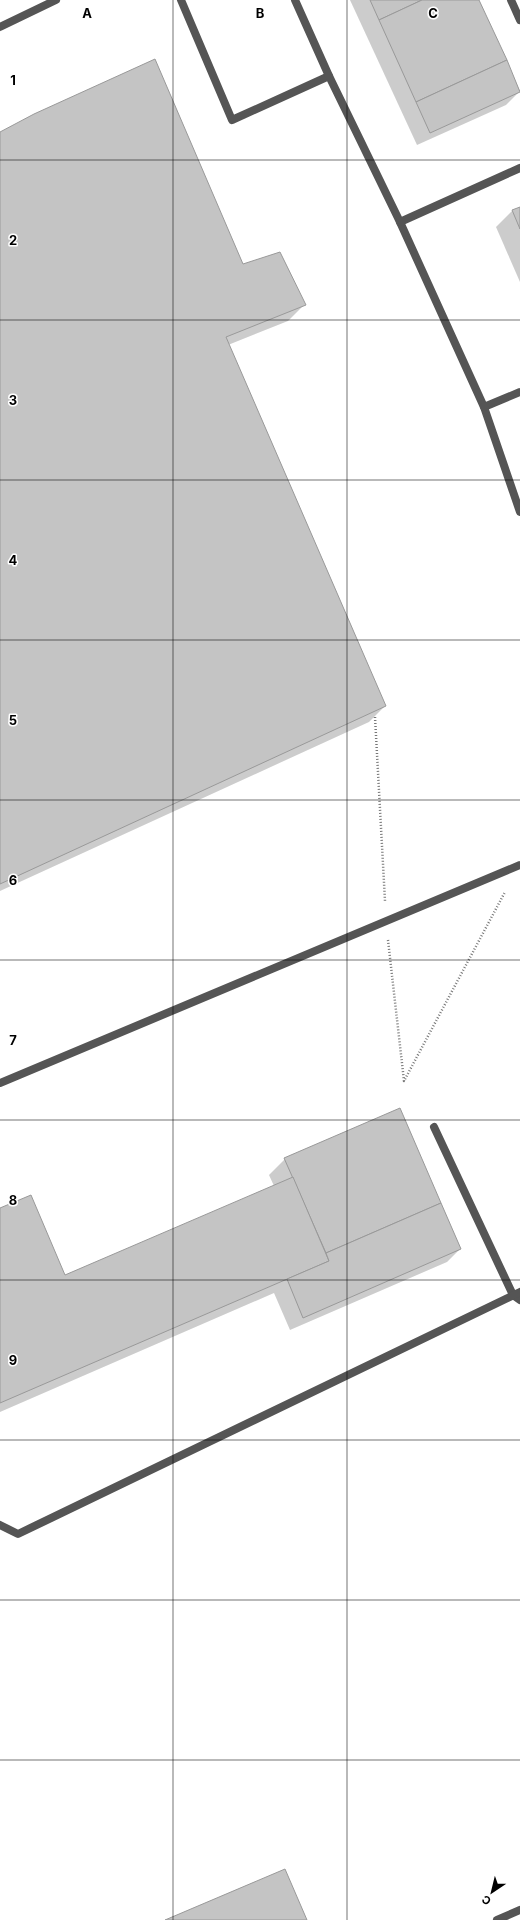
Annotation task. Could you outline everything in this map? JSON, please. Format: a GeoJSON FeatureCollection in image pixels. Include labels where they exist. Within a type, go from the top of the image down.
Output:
{"type":"FeatureCollection","features":[{"type":"Feature","properties":{"kind":"lane"},"geometry":{"type":"LineString","coordinates":[[0,26],[56,0]]}},
{"type":"Feature","properties":{"kind":"lane"},"geometry":{"type":"LineString","coordinates":[[181,0],[232,120],[329,76]]}},
{"type":"Feature","properties":{"kind":"lane"},"geometry":{"type":"LineString","coordinates":[[295,0],[329,76],[400,222],[484,407],[520,512]]}},
{"type":"Feature","properties":{"kind":"lane"},"geometry":{"type":"LineString","coordinates":[[511,0],[520,20]]}},
{"type":"Feature","properties":{"kind":"lane"},"geometry":{"type":"LineString","coordinates":[[400,222],[520,168]]}},
{"type":"Feature","properties":{"kind":"lane"},"geometry":{"type":"LineString","coordinates":[[484,407],[520,392]]}},
{"type":"Feature","properties":{"kind":"lane"},"geometry":{"type":"LineString","coordinates":[[0,1083],[520,865]]}},
{"type":"Feature","properties":{"kind":"lane"},"geometry":{"type":"LineString","coordinates":[[0,1525],[18,1534],[518,1296],[434,1127]]}},
{"type":"Feature","properties":{"kind":"lane"},"geometry":{"type":"LineString","coordinates":[[497,1920],[520,1910]]}},
{"type":"Feature","properties":{"kind":"building"},"geometry":{"type":"Polygon","coordinates":[[[370,0],[422,0],[379,20],[370,0]]]}},
{"type":"Feature","properties":{"kind":"building"},"geometry":{"type":"Polygon","coordinates":[[[422,0],[479,0],[507,60],[416,102],[379,20],[422,0]]]}},
{"type":"Feature","properties":{"kind":"building"},"geometry":{"type":"Polygon","coordinates":[[[155,59],[243,264],[280,252],[306,305],[226,337],[386,706],[0,884],[0,132],[34,114],[155,59]]]}},
{"type":"Feature","properties":{"kind":"building"},"geometry":{"type":"Polygon","coordinates":[[[507,60],[520,92],[430,133],[416,102],[507,60]]]}},
{"type":"Feature","properties":{"kind":"building"},"geometry":{"type":"Polygon","coordinates":[[[520,207],[520,229],[512,210],[520,207]]]}},
{"type":"Feature","properties":{"kind":"building"},"geometry":{"type":"Polygon","coordinates":[[[400,1108],[441,1203],[326,1253],[284,1158],[400,1108]]]}},
{"type":"Feature","properties":{"kind":"building"},"geometry":{"type":"Polygon","coordinates":[[[293,1177],[329,1261],[0,1403],[0,1208],[31,1195],[65,1275],[293,1177]]]}},
{"type":"Feature","properties":{"kind":"building"},"geometry":{"type":"Polygon","coordinates":[[[441,1203],[461,1249],[303,1318],[287,1279],[329,1261],[326,1253],[441,1203]]]}},
{"type":"Feature","properties":{"kind":"building"},"geometry":{"type":"Polygon","coordinates":[[[285,1869],[307,1920],[165,1920],[285,1869]]]}}]}
